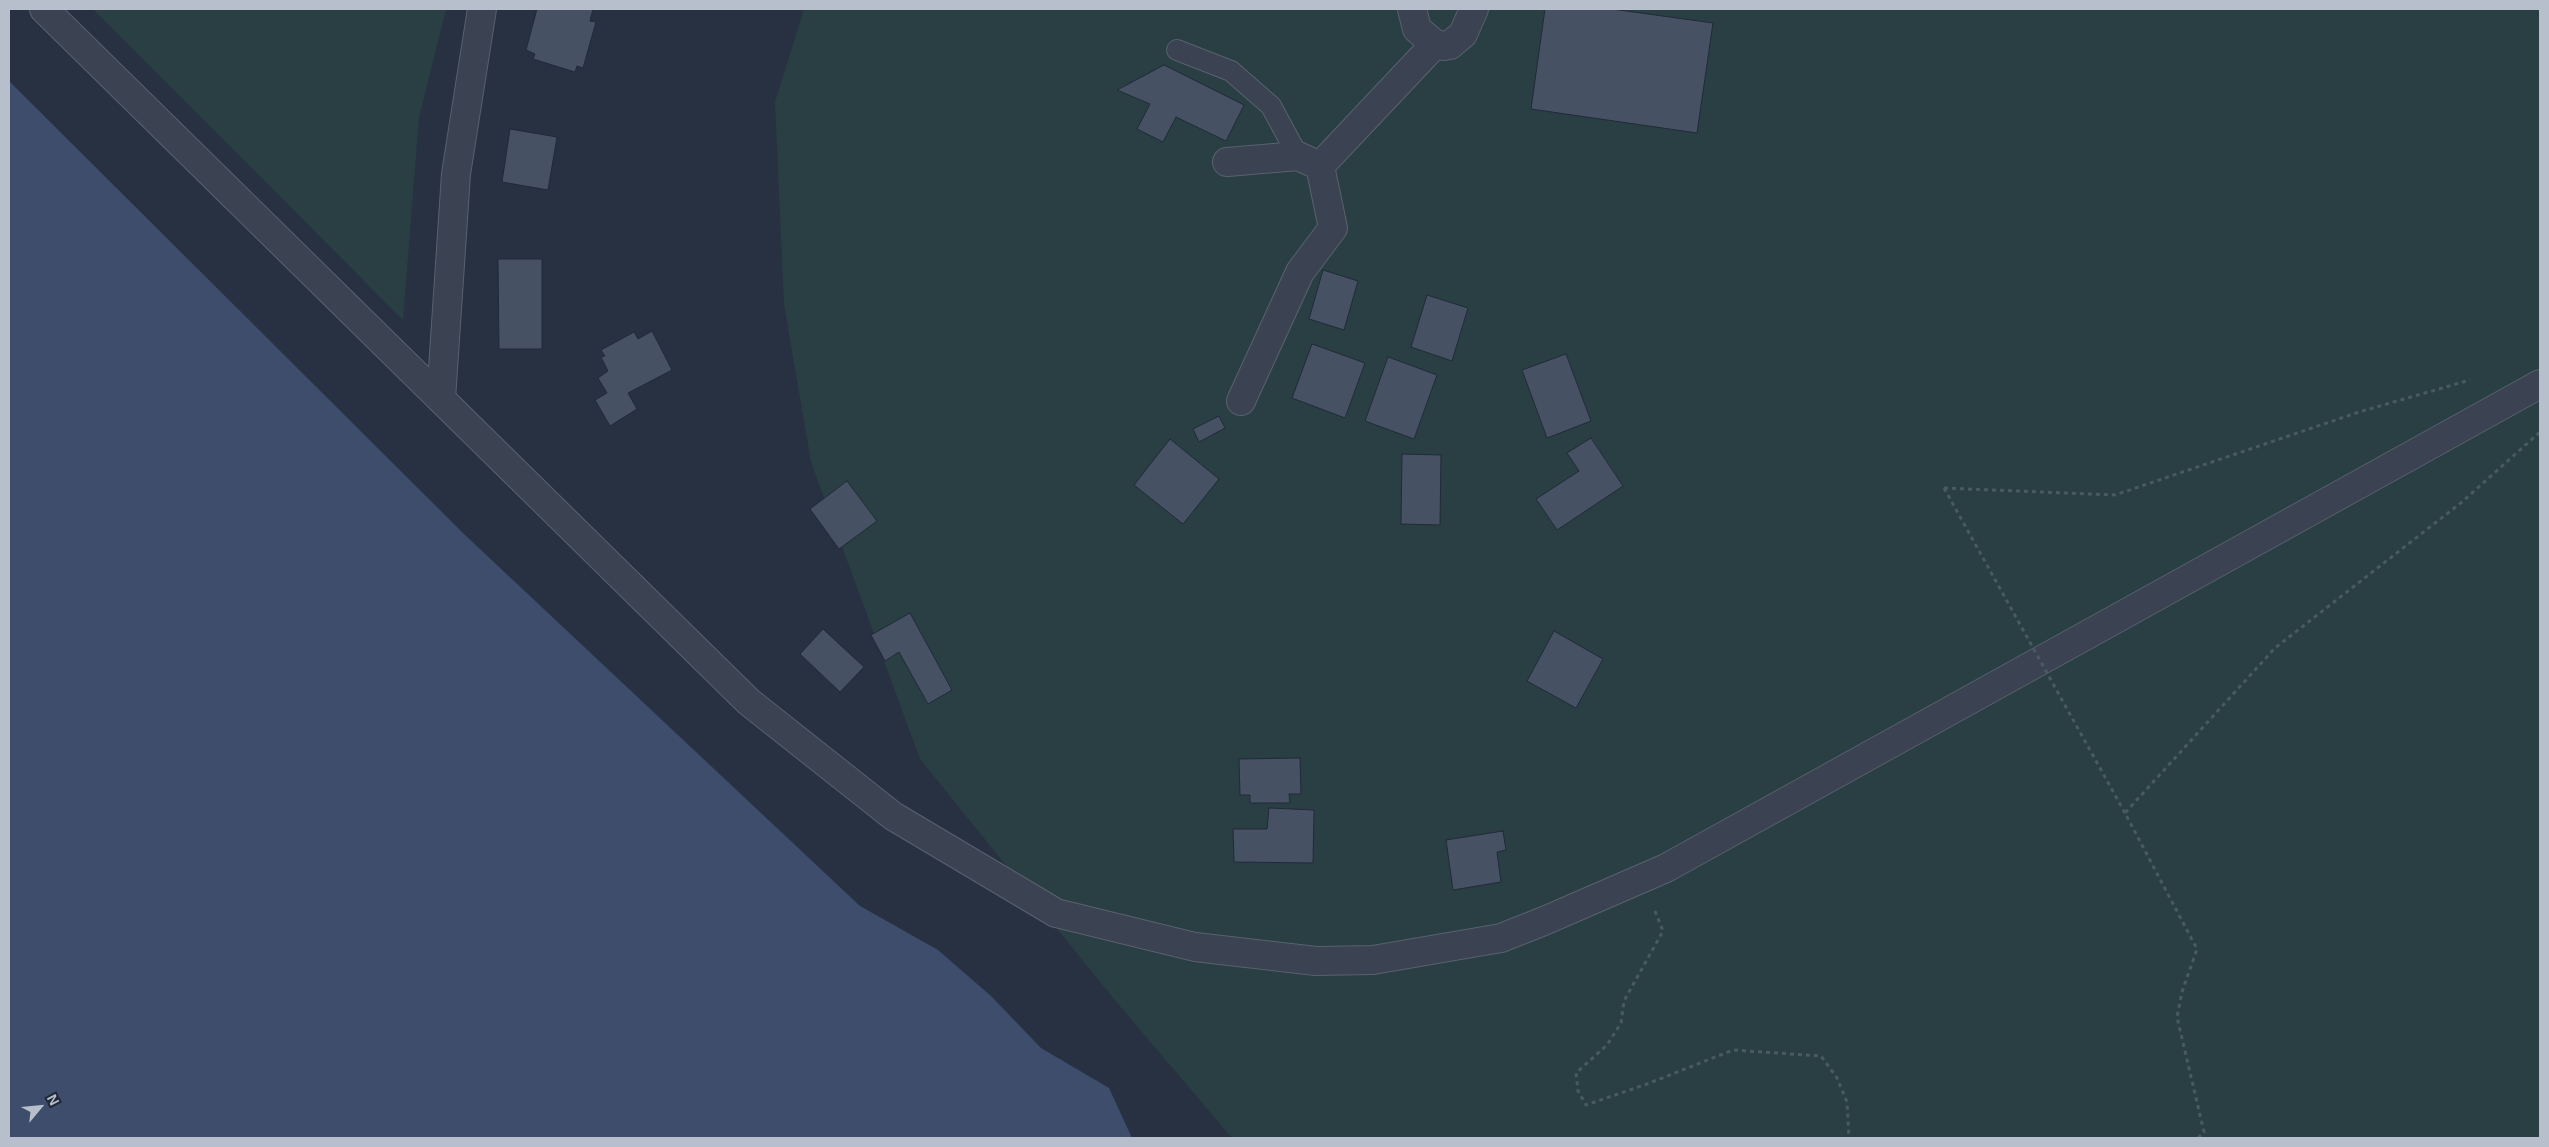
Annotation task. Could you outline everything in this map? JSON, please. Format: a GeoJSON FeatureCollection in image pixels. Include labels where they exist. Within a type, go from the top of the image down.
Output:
{"type":"FeatureCollection","features":[{"type":"Feature","properties":{"kind":"street"},"geometry":{"type":"LineString","coordinates":[[44,9],[749,702],[893,816],[1056,913],[1195,947],[1316,961],[1372,960],[1501,938],[1642,879],[1675,863],[2540,384]]}},
{"type":"Feature","properties":{"kind":"street"},"geometry":{"type":"LineString","coordinates":[[440,399],[456,174],[482,9]]}},
{"type":"Feature","properties":{"kind":"street"},"geometry":{"type":"LineString","coordinates":[[1412,9],[1417,29],[1435,44],[1450,45],[1463,34],[1474,9]]}},
{"type":"Feature","properties":{"kind":"street"},"geometry":{"type":"LineString","coordinates":[[1227,162],[1309,161],[1435,44]]}},
{"type":"Feature","properties":{"kind":"street"},"geometry":{"type":"LineString","coordinates":[[1241,401],[1300,272],[1333,228],[1309,161]]}},
{"type":"Feature","properties":{"kind":"lane"},"geometry":{"type":"LineString","coordinates":[[1177,50],[1231,71],[1271,106],[1309,161]]}},
{"type":"Feature","properties":{"kind":"path"},"geometry":{"type":"LineString","coordinates":[[2198,1138],[2204,1132],[2177,1017],[2182,992],[2196,949],[2125,813],[1944,488],[2115,495],[2359,412],[2474,379]]}},
{"type":"Feature","properties":{"kind":"path"},"geometry":{"type":"LineString","coordinates":[[2125,813],[2275,648],[2462,502],[2540,432]]}},
{"type":"Feature","properties":{"kind":"path"},"geometry":{"type":"LineString","coordinates":[[1642,879],[1663,931],[1624,1001],[1621,1023],[1607,1045],[1576,1073],[1578,1091],[1586,1105],[1647,1084],[1733,1050],[1821,1056],[1837,1078],[1847,1102],[1849,1138]]}},
{"type":"Feature","properties":{"kind":"green space"},"geometry":{"type":"Polygon","coordinates":[[[93,9],[446,9],[419,118],[403,320],[93,9]]]}},
{"type":"Feature","properties":{"kind":"green space"},"geometry":{"type":"Polygon","coordinates":[[[804,9],[2540,9],[2540,1138],[1232,1138],[1113,998],[920,759],[811,462],[784,304],[775,102],[804,9]]]}},
{"type":"Feature","properties":{"kind":"water"},"geometry":{"type":"Polygon","coordinates":[[[9,81],[465,535],[860,906],[938,950],[991,996],[1041,1048],[1109,1088],[1132,1138],[9,1138],[9,81]]]}},
{"type":"Feature","properties":{"kind":"building"},"geometry":{"type":"Polygon","coordinates":[[[537,9],[593,9],[590,21],[596,22],[583,68],[577,66],[575,72],[533,59],[535,54],[526,50],[537,9]]]}},
{"type":"Feature","properties":{"kind":"building"},"geometry":{"type":"Polygon","coordinates":[[[1545,9],[1612,9],[1713,23],[1697,133],[1531,109],[1545,9]]]}},
{"type":"Feature","properties":{"kind":"building"},"geometry":{"type":"Polygon","coordinates":[[[1164,65],[1244,105],[1226,141],[1176,117],[1163,142],[1137,129],[1150,104],[1117,90],[1164,65]]]}},
{"type":"Feature","properties":{"kind":"building"},"geometry":{"type":"Polygon","coordinates":[[[510,129],[557,137],[548,190],[502,182],[510,129]]]}},
{"type":"Feature","properties":{"kind":"building"},"geometry":{"type":"Polygon","coordinates":[[[498,259],[542,259],[542,349],[499,349],[498,259]]]}},
{"type":"Feature","properties":{"kind":"building"},"geometry":{"type":"Polygon","coordinates":[[[1323,270],[1358,281],[1344,330],[1309,319],[1323,270]]]}},
{"type":"Feature","properties":{"kind":"building"},"geometry":{"type":"Polygon","coordinates":[[[1427,295],[1468,308],[1452,361],[1411,347],[1427,295]]]}},
{"type":"Feature","properties":{"kind":"building"},"geometry":{"type":"Polygon","coordinates":[[[652,331],[672,370],[628,393],[637,409],[610,426],[595,400],[607,393],[598,378],[608,371],[601,357],[605,356],[601,350],[634,332],[638,339],[652,331]]]}},
{"type":"Feature","properties":{"kind":"building"},"geometry":{"type":"Polygon","coordinates":[[[1312,344],[1365,363],[1345,418],[1292,398],[1312,344]]]}},
{"type":"Feature","properties":{"kind":"building"},"geometry":{"type":"Polygon","coordinates":[[[1566,354],[1591,421],[1547,438],[1522,370],[1566,354]]]}},
{"type":"Feature","properties":{"kind":"building"},"geometry":{"type":"Polygon","coordinates":[[[1388,357],[1437,375],[1414,439],[1365,421],[1388,357]]]}},
{"type":"Feature","properties":{"kind":"building"},"geometry":{"type":"Polygon","coordinates":[[[1219,416],[1225,428],[1199,442],[1193,429],[1219,416]]]}},
{"type":"Feature","properties":{"kind":"building"},"geometry":{"type":"Polygon","coordinates":[[[1591,438],[1623,486],[1557,530],[1536,499],[1579,471],[1567,453],[1591,438]]]}},
{"type":"Feature","properties":{"kind":"building"},"geometry":{"type":"Polygon","coordinates":[[[1170,439],[1219,479],[1183,524],[1134,485],[1170,439]]]}},
{"type":"Feature","properties":{"kind":"building"},"geometry":{"type":"Polygon","coordinates":[[[1402,454],[1441,455],[1440,525],[1401,524],[1402,454]]]}},
{"type":"Feature","properties":{"kind":"building"},"geometry":{"type":"Polygon","coordinates":[[[847,481],[877,521],[839,549],[810,509],[847,481]]]}},
{"type":"Feature","properties":{"kind":"building"},"geometry":{"type":"Polygon","coordinates":[[[910,613],[952,690],[928,704],[899,652],[885,661],[871,635],[910,613]]]}},
{"type":"Feature","properties":{"kind":"building"},"geometry":{"type":"Polygon","coordinates":[[[823,629],[864,667],[840,692],[800,654],[823,629]]]}},
{"type":"Feature","properties":{"kind":"building"},"geometry":{"type":"Polygon","coordinates":[[[1554,631],[1603,659],[1576,708],[1527,681],[1554,631]]]}},
{"type":"Feature","properties":{"kind":"building"},"geometry":{"type":"Polygon","coordinates":[[[1300,758],[1301,794],[1289,794],[1290,803],[1250,803],[1250,795],[1240,795],[1239,759],[1300,758]]]}},
{"type":"Feature","properties":{"kind":"building"},"geometry":{"type":"Polygon","coordinates":[[[1269,808],[1314,810],[1313,863],[1234,862],[1233,829],[1267,829],[1269,808]]]}},
{"type":"Feature","properties":{"kind":"building"},"geometry":{"type":"Polygon","coordinates":[[[1503,831],[1506,850],[1497,852],[1501,882],[1453,890],[1446,840],[1503,831]]]}}]}
